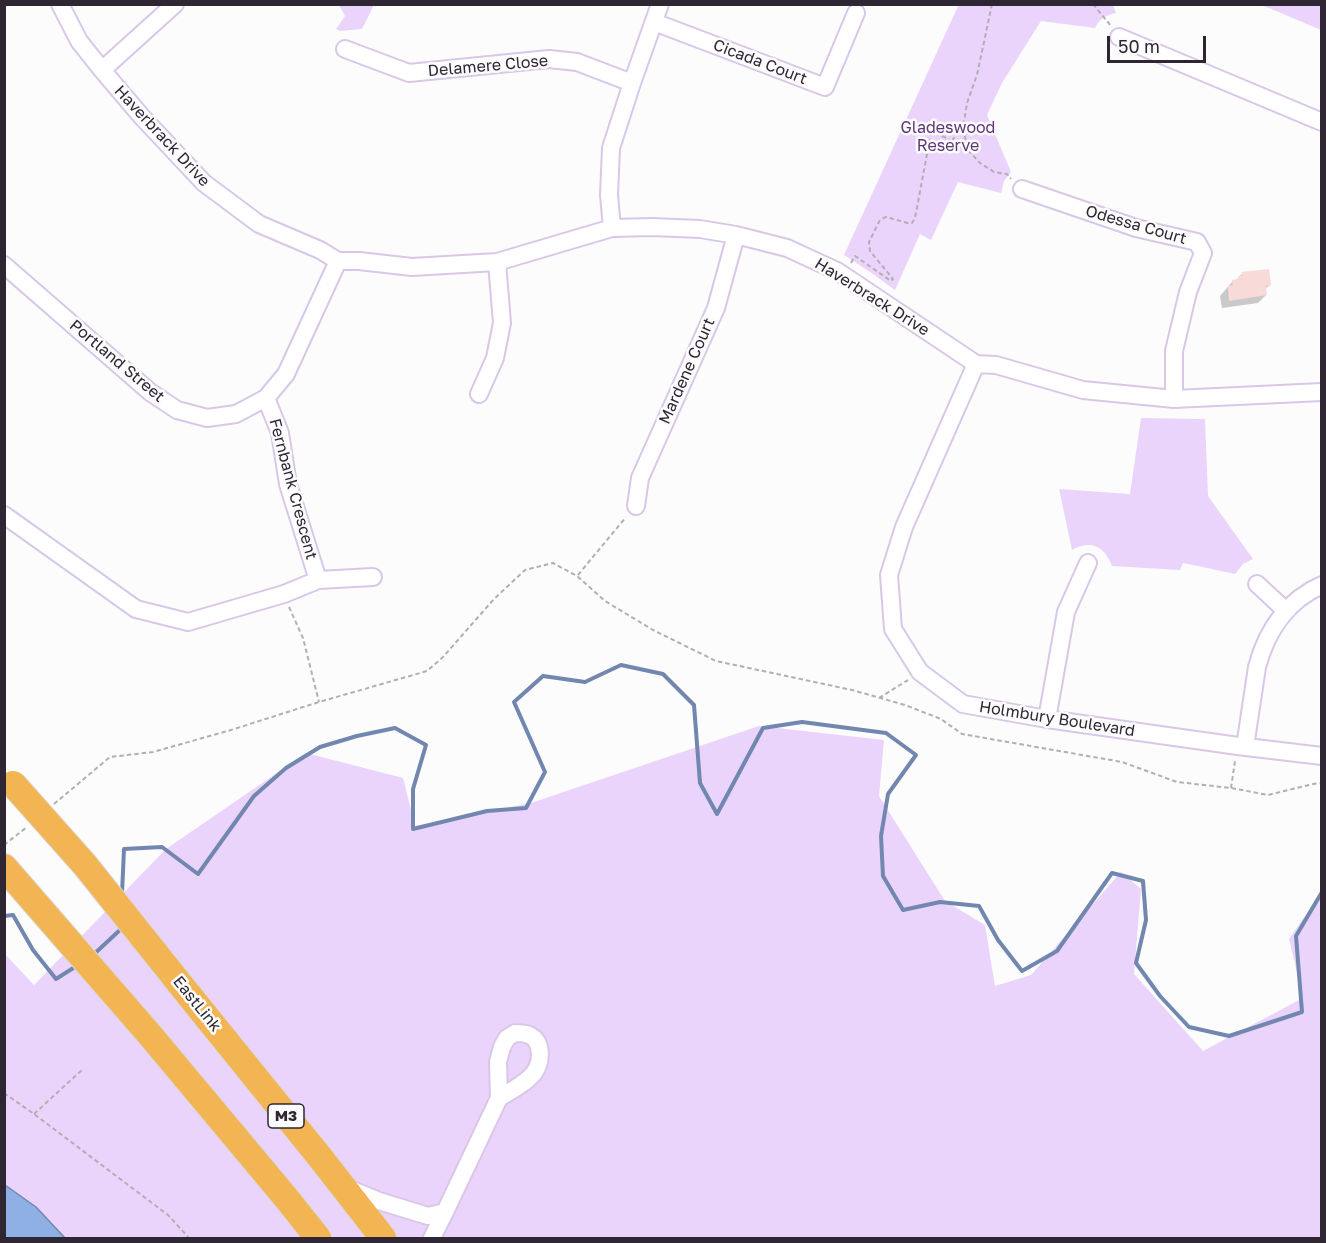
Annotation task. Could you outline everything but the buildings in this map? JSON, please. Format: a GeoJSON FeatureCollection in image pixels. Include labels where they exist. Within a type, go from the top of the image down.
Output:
{"type":"FeatureCollection","features":[{"type":"Feature","properties":{"kind":"highway","name":"EastLink"},"geometry":{"type":"LineString","coordinates":[[9,779],[85,865],[383,1239]]}},
{"type":"Feature","properties":{"kind":"highway"},"geometry":{"type":"LineString","coordinates":[[4,867],[150,1035],[318,1239]]}},
{"type":"Feature","properties":{"kind":"street","name":"Haverbrack Drive"},"geometry":{"type":"LineString","coordinates":[[60,4],[79,41],[102,70],[204,183],[259,224],[320,250],[338,261],[412,267],[497,262],[612,228],[652,226],[700,229],[736,235],[787,248],[824,264],[976,364],[996,366],[1083,390],[1174,399],[1322,392]]}},
{"type":"Feature","properties":{"kind":"street"},"geometry":{"type":"LineString","coordinates":[[102,70],[175,4]]}},
{"type":"Feature","properties":{"kind":"street"},"geometry":{"type":"LineString","coordinates":[[612,228],[609,195],[610,148],[660,4]]}},
{"type":"Feature","properties":{"kind":"street","name":"Cicada Court"},"geometry":{"type":"LineString","coordinates":[[654,22],[825,87],[856,14]]}},
{"type":"Feature","properties":{"kind":"street"},"geometry":{"type":"LineString","coordinates":[[1119,37],[1322,122]]}},
{"type":"Feature","properties":{"kind":"street","name":"Delamere Close"},"geometry":{"type":"LineString","coordinates":[[345,49],[409,73],[549,59],[577,62],[632,83]]}},
{"type":"Feature","properties":{"kind":"street","name":"Odessa Court"},"geometry":{"type":"LineString","coordinates":[[1022,189],[1136,228],[1197,242],[1203,254],[1188,292],[1174,351],[1174,399]]}},
{"type":"Feature","properties":{"kind":"street","name":"Mardene Court"},"geometry":{"type":"LineString","coordinates":[[636,506],[640,478],[716,308],[736,235]]}},
{"type":"Feature","properties":{"kind":"street","name":"Portland Street"},"geometry":{"type":"LineString","coordinates":[[4,265],[150,392],[177,410],[207,418],[236,414],[266,398],[286,374],[338,261]]}},
{"type":"Feature","properties":{"kind":"street"},"geometry":{"type":"LineString","coordinates":[[479,394],[495,358],[502,322],[497,262]]}},
{"type":"Feature","properties":{"kind":"street","name":"Holmbury Boulevard"},"geometry":{"type":"LineString","coordinates":[[976,364],[904,527],[889,575],[893,629],[920,672],[963,704],[1047,719],[1241,747],[1322,756]]}},
{"type":"Feature","properties":{"kind":"street","name":"Fernbank Crescent"},"geometry":{"type":"LineString","coordinates":[[266,398],[280,433],[288,484],[318,580]]}},
{"type":"Feature","properties":{"kind":"street","name":"Fernbank Crescent"},"geometry":{"type":"LineString","coordinates":[[4,515],[136,609],[188,622],[284,594],[318,580],[373,577]]}},
{"type":"Feature","properties":{"kind":"street"},"geometry":{"type":"LineString","coordinates":[[1047,719],[1066,612],[1088,563]]}},
{"type":"Feature","properties":{"kind":"street"},"geometry":{"type":"LineString","coordinates":[[1257,584],[1285,610]]}},
{"type":"Feature","properties":{"kind":"street"},"geometry":{"type":"LineString","coordinates":[[1241,747],[1261,654],[1270,631],[1285,610],[1308,592],[1322,585]]}},
{"type":"Feature","properties":{"kind":"street"},"geometry":{"type":"LineString","coordinates":[[432,1239],[499,1098]]}},
{"type":"Feature","properties":{"kind":"street"},"geometry":{"type":"LineString","coordinates":[[342,1185],[379,1201],[428,1216],[446,1212]]}},
{"type":"Feature","properties":{"kind":"path"},"geometry":{"type":"LineString","coordinates":[[968,150],[964,123],[967,102],[977,75],[992,4]]}},
{"type":"Feature","properties":{"kind":"path"},"geometry":{"type":"LineString","coordinates":[[1094,4],[1119,37]]}},
{"type":"Feature","properties":{"kind":"path"},"geometry":{"type":"LineString","coordinates":[[952,141],[964,123]]}},
{"type":"Feature","properties":{"kind":"path"},"geometry":{"type":"LineString","coordinates":[[843,275],[855,256],[891,282],[893,279],[870,251],[869,242],[880,220],[886,217],[908,224],[912,223],[915,218],[931,133],[935,132],[968,150],[980,163],[994,172],[1007,174],[1022,189]]}},
{"type":"Feature","properties":{"kind":"path"},"geometry":{"type":"LineString","coordinates":[[577,576],[636,506]]}},
{"type":"Feature","properties":{"kind":"path"},"geometry":{"type":"LineString","coordinates":[[48,808],[110,757],[153,752],[427,671],[494,599],[525,570],[553,562],[577,576],[605,601],[653,630],[716,661],[852,690],[905,705],[940,719],[962,734],[1122,762],[1177,782],[1268,795],[1322,783]]}},
{"type":"Feature","properties":{"kind":"path"},"geometry":{"type":"LineString","coordinates":[[284,594],[303,638],[318,702]]}},
{"type":"Feature","properties":{"kind":"path"},"geometry":{"type":"LineString","coordinates":[[879,698],[920,672]]}},
{"type":"Feature","properties":{"kind":"path"},"geometry":{"type":"LineString","coordinates":[[1231,788],[1241,747]]}},
{"type":"Feature","properties":{"kind":"path"},"geometry":{"type":"LineString","coordinates":[[4,845],[31,823]]}},
{"type":"Feature","properties":{"kind":"path"},"geometry":{"type":"LineString","coordinates":[[34,1114],[83,1068]]}},
{"type":"Feature","properties":{"kind":"path"},"geometry":{"type":"LineString","coordinates":[[4,1093],[168,1215],[189,1239]]}},
{"type":"Feature","properties":{"kind":"green space","name":"Gladeswood Reserve"},"geometry":{"type":"Polygon","coordinates":[[[959,4],[1113,5],[1116,13],[1103,18],[1095,28],[1041,21],[1002,83],[987,115],[1011,172],[1004,181],[1001,193],[958,182],[931,240],[920,234],[895,290],[844,255],[959,4]]]}},
{"type":"Feature","properties":{"kind":"green space"},"geometry":{"type":"Polygon","coordinates":[[[339,5],[374,5],[362,29],[340,31],[336,29],[345,16],[339,5]]]}},
{"type":"Feature","properties":{"kind":"green space"},"geometry":{"type":"Polygon","coordinates":[[[1260,5],[1321,5],[1321,30],[1269,8],[1260,5]]]}},
{"type":"Feature","properties":{"kind":"green space"},"geometry":{"type":"Polygon","coordinates":[[[1141,418],[1205,419],[1208,496],[1253,559],[1243,564],[1235,574],[1183,563],[1180,570],[1112,566],[1109,559],[1097,547],[1085,545],[1072,550],[1059,489],[1130,494],[1141,418]]]}},
{"type":"Feature","properties":{"kind":"green space"},"geometry":{"type":"Polygon","coordinates":[[[759,726],[884,740],[879,796],[945,901],[985,925],[995,986],[1031,975],[1121,872],[1141,889],[1134,974],[1203,1051],[1303,998],[1289,939],[1321,893],[1321,1238],[5,1238],[4,953],[34,985],[166,849],[306,753],[403,778],[415,826],[531,803],[759,726]]]}},
{"type":"Feature","properties":{"kind":"water"},"geometry":{"type":"Polygon","coordinates":[[[5,1185],[36,1207],[65,1238],[5,1238],[5,1185]]]}},
{"type":"Feature","properties":{"kind":"waterway"},"geometry":{"type":"LineString","coordinates":[[122,894],[124,849],[162,847],[198,874],[254,796],[286,768],[320,747],[357,736],[395,728],[426,745],[413,789],[413,829],[487,811],[526,808],[545,772],[514,702],[543,676],[585,682],[621,665],[663,674],[694,705],[700,783],[717,814],[763,728],[802,722],[886,733],[916,755],[888,794],[881,836],[883,876],[903,910],[940,902],[979,906],[998,940],[1022,971],[1057,951],[1112,873],[1143,881],[1146,920],[1136,963],[1160,996],[1189,1027],[1229,1036],[1302,1012],[1296,936],[1322,892]]}},
{"type":"Feature","properties":{"kind":"waterway"},"geometry":{"type":"LineString","coordinates":[[4,916],[13,915],[33,950],[56,979],[78,965]]}},
{"type":"Feature","properties":{"kind":"waterway"},"geometry":{"type":"LineString","coordinates":[[92,956],[121,929],[121,925]]}}]}
